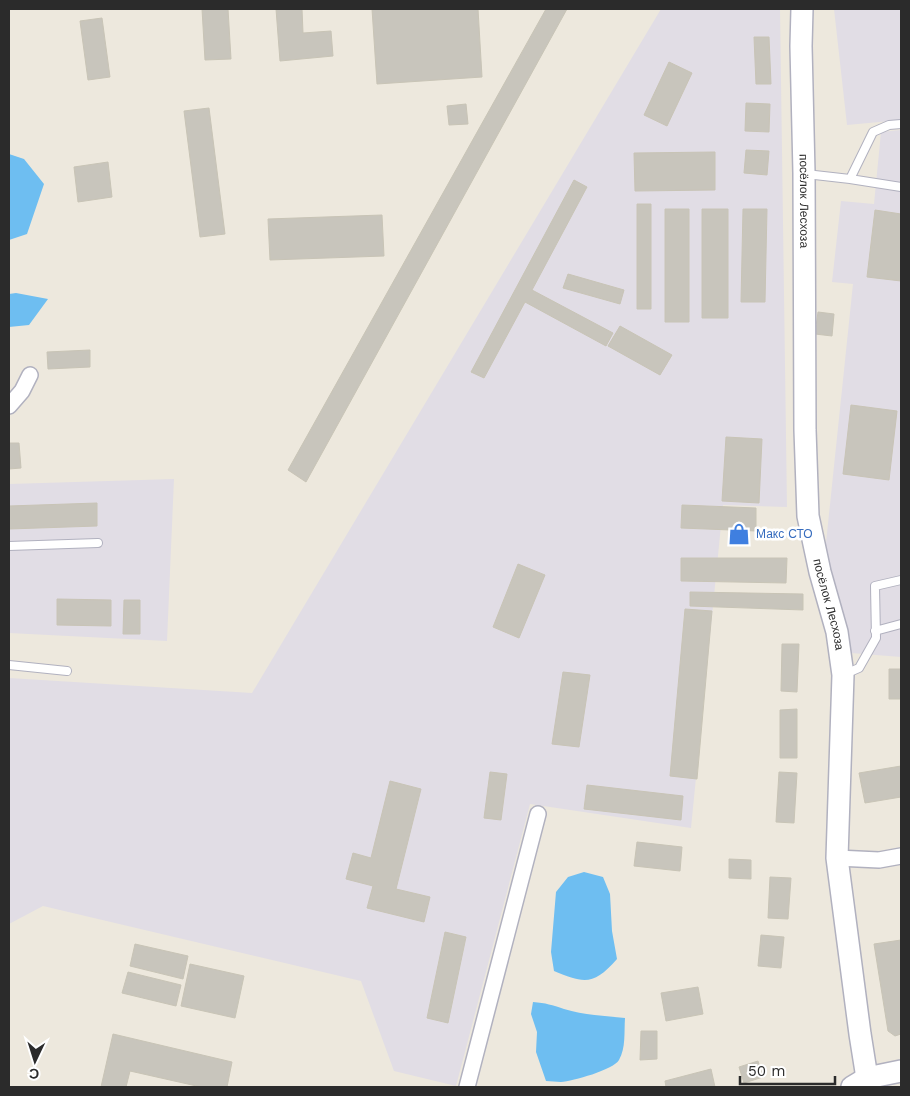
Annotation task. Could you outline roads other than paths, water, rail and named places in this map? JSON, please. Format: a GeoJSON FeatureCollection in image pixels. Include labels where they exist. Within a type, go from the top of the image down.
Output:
{"type":"FeatureCollection","features":[{"type":"Feature","properties":{"kind":"street","name":"посёлок Лесхоза"},"geometry":{"type":"LineString","coordinates":[[802,9],[805,430],[808,516],[820,572],[837,632],[844,675],[837,858],[860,1034],[860,1083]]}},
{"type":"Feature","properties":{"kind":"street"},"geometry":{"type":"LineString","coordinates":[[9,406],[22,391],[30,375]]}},
{"type":"Feature","properties":{"kind":"street"},"geometry":{"type":"LineString","coordinates":[[467,1087],[538,814]]}},
{"type":"Feature","properties":{"kind":"street"},"geometry":{"type":"LineString","coordinates":[[837,858],[879,860],[901,856]]}},
{"type":"Feature","properties":{"kind":"street"},"geometry":{"type":"LineString","coordinates":[[860,1083],[901,1071]]}},
{"type":"Feature","properties":{"kind":"lane"},"geometry":{"type":"LineString","coordinates":[[850,179],[873,132],[888,125],[901,124]]}},
{"type":"Feature","properties":{"kind":"lane"},"geometry":{"type":"LineString","coordinates":[[804,173],[901,187]]}},
{"type":"Feature","properties":{"kind":"lane"},"geometry":{"type":"LineString","coordinates":[[9,546],[98,543]]}},
{"type":"Feature","properties":{"kind":"lane"},"geometry":{"type":"LineString","coordinates":[[844,675],[859,668],[876,638],[876,586],[901,580]]}},
{"type":"Feature","properties":{"kind":"lane"},"geometry":{"type":"LineString","coordinates":[[875,631],[901,624]]}},
{"type":"Feature","properties":{"kind":"lane"},"geometry":{"type":"LineString","coordinates":[[9,665],[67,671]]}},
{"type":"Feature","properties":{"kind":"water"},"geometry":{"type":"Polygon","coordinates":[[[9,154],[24,159],[44,184],[27,234],[9,240],[9,154]]]}},
{"type":"Feature","properties":{"kind":"water"},"geometry":{"type":"Polygon","coordinates":[[[16,293],[48,299],[29,325],[9,327],[9,294],[16,293]]]}},
{"type":"Feature","properties":{"kind":"water"},"geometry":{"type":"Polygon","coordinates":[[[584,872],[603,877],[610,894],[612,931],[617,959],[602,974],[588,980],[581,980],[554,971],[551,952],[556,892],[568,877],[584,872]]]}},
{"type":"Feature","properties":{"kind":"water"},"geometry":{"type":"Polygon","coordinates":[[[533,1002],[549,1004],[579,1013],[625,1018],[624,1045],[619,1060],[609,1068],[574,1080],[561,1082],[546,1081],[536,1052],[537,1032],[531,1014],[533,1002]]]}},
{"type":"Feature","properties":{"kind":"place","name":"Макс СТО"},"geometry":{"type":"Point","coordinates":[739,534]}}]}
